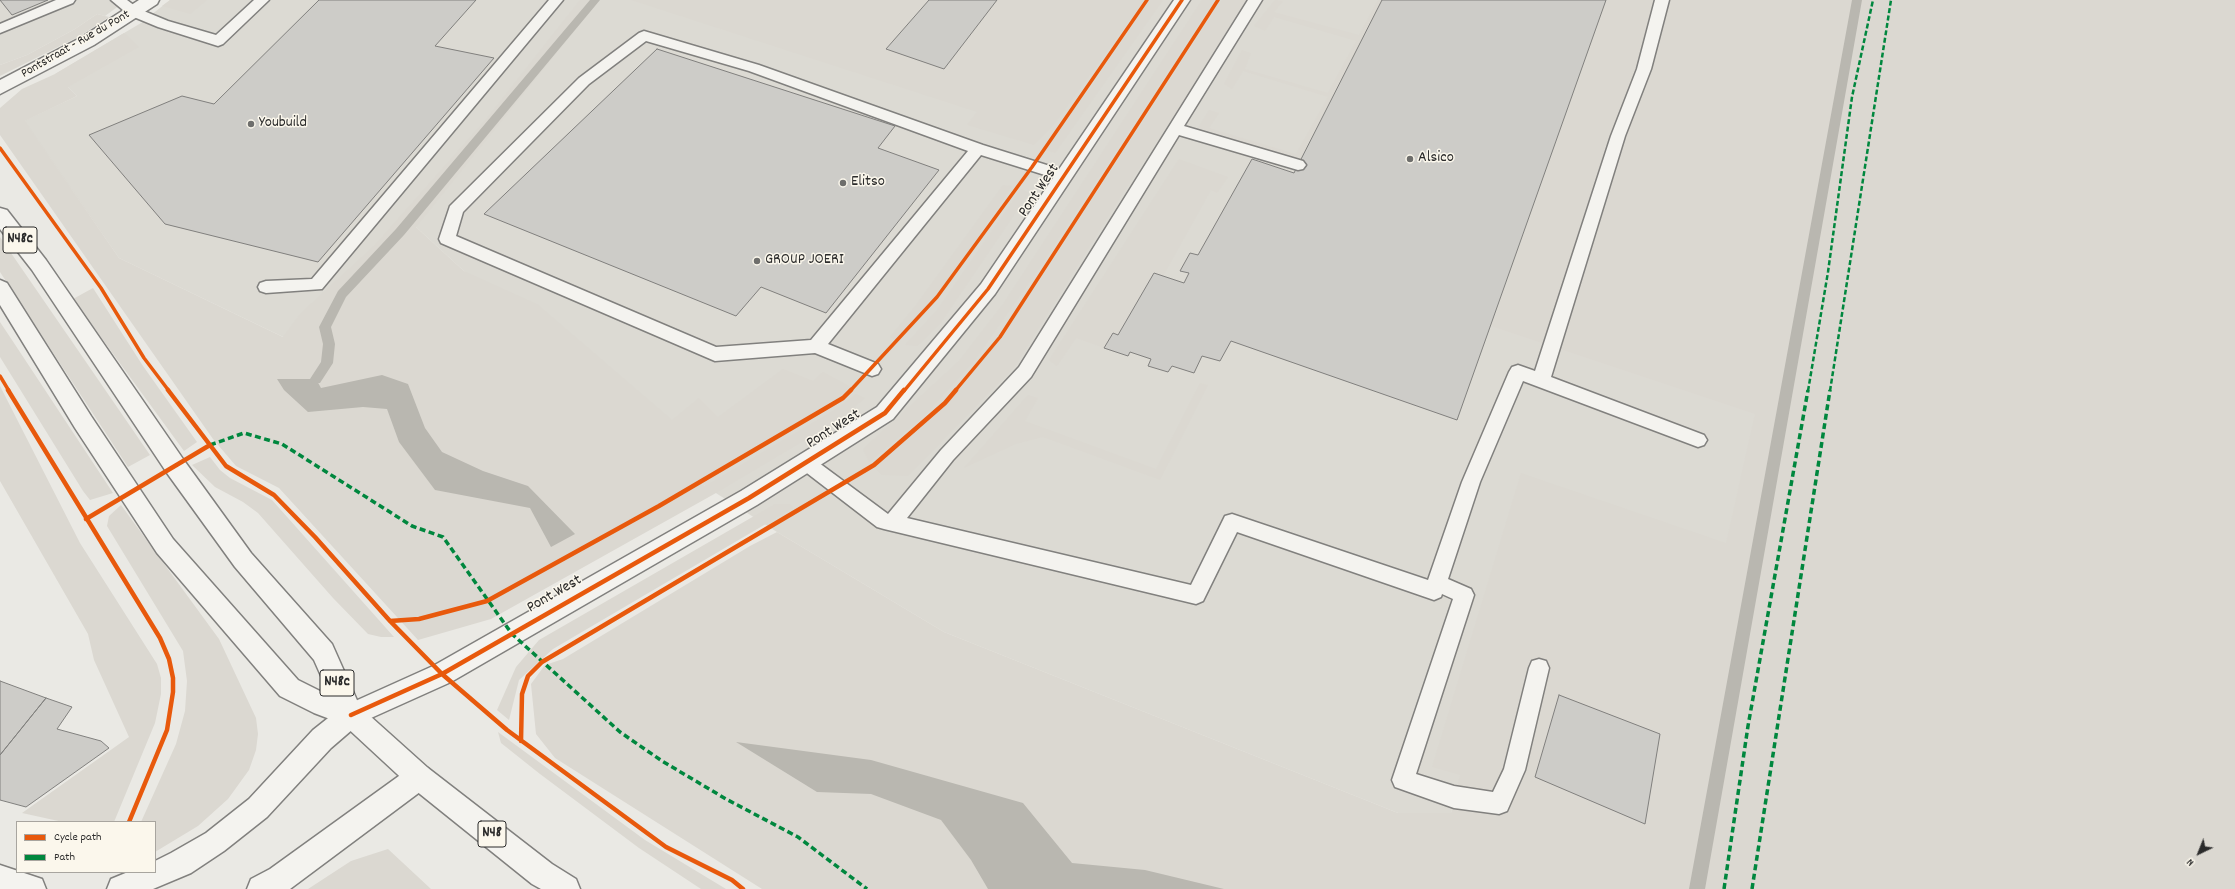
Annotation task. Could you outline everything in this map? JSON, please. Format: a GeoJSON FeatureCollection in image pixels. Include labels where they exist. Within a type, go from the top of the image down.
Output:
{"type":"FeatureCollection","features":[{"type":"Feature","properties":{"kind":"main road","name":"Pontstraat - Rue du Pont"},"geometry":{"type":"LineString","coordinates":[[0,88],[88,41],[151,0]]}},
{"type":"Feature","properties":{"kind":"main road","name":"Pont West"},"geometry":{"type":"LineString","coordinates":[[121,889],[181,863],[215,842],[258,808],[322,739],[351,715],[442,674],[742,502],[885,413],[988,289],[1182,0]]}},
{"type":"Feature","properties":{"kind":"main road","name":"N48c"},"geometry":{"type":"LineString","coordinates":[[0,215],[39,265],[175,466],[243,560],[322,652],[351,715]]}},
{"type":"Feature","properties":{"kind":"main road","name":"N48c"},"geometry":{"type":"LineString","coordinates":[[0,288],[83,422],[165,546],[289,688],[323,705],[351,715]]}},
{"type":"Feature","properties":{"kind":"main road","name":"N48"},"geometry":{"type":"LineString","coordinates":[[351,715],[419,777],[542,874],[566,889]]}},
{"type":"Feature","properties":{"kind":"main road"},"geometry":{"type":"LineString","coordinates":[[261,889],[280,879],[419,777]]}},
{"type":"Feature","properties":{"kind":"main road"},"geometry":{"type":"LineString","coordinates":[[0,879],[32,889]]}},
{"type":"Feature","properties":{"kind":"lane"},"geometry":{"type":"LineString","coordinates":[[0,29],[68,0]]}},
{"type":"Feature","properties":{"kind":"lane"},"geometry":{"type":"LineString","coordinates":[[118,0],[134,12],[163,24],[218,41],[262,0]]}},
{"type":"Feature","properties":{"kind":"lane"},"geometry":{"type":"LineString","coordinates":[[266,287],[316,285],[556,0]]}},
{"type":"Feature","properties":{"kind":"lane"},"geometry":{"type":"LineString","coordinates":[[892,523],[947,455],[1025,372],[1255,0]]}},
{"type":"Feature","properties":{"kind":"lane"},"geometry":{"type":"LineString","coordinates":[[1541,380],[1618,136],[1644,69],[1662,0]]}},
{"type":"Feature","properties":{"kind":"lane"},"geometry":{"type":"LineString","coordinates":[[872,369],[816,346],[715,354],[447,239],[456,210],[584,81],[644,36],[754,68],[978,149],[1064,176]]}},
{"type":"Feature","properties":{"kind":"lane"},"geometry":{"type":"LineString","coordinates":[[1176,129],[1298,165]]}},
{"type":"Feature","properties":{"kind":"lane"},"geometry":{"type":"LineString","coordinates":[[816,346],[978,149]]}},
{"type":"Feature","properties":{"kind":"lane"},"geometry":{"type":"LineString","coordinates":[[805,462],[884,521],[1196,595],[1232,522],[1434,591],[1471,482],[1518,372],[1698,440]]}},
{"type":"Feature","properties":{"kind":"lane"},"geometry":{"type":"LineString","coordinates":[[1437,582],[1464,595],[1403,780],[1454,797],[1498,803],[1514,770],[1538,668]]}},
{"type":"Feature","properties":{"kind":"shaded area"},"geometry":{"type":"Polygon","coordinates":[[[0,0],[127,0],[105,16],[97,14],[75,29],[27,55],[0,65],[0,0]]]}},
{"type":"Feature","properties":{"kind":"shaded area"},"geometry":{"type":"Polygon","coordinates":[[[170,0],[1851,0],[1753,572],[1539,495],[1451,813],[1398,813],[944,632],[777,532],[697,481],[646,438],[416,227],[304,347],[119,258],[24,121],[77,96],[55,74],[141,23],[170,0]]]}},
{"type":"Feature","properties":{"kind":"shaded area"},"geometry":{"type":"Polygon","coordinates":[[[170,0],[207,0],[190,14],[162,6],[170,0]]]}},
{"type":"Feature","properties":{"kind":"shaded area"},"geometry":{"type":"Polygon","coordinates":[[[580,0],[599,0],[416,227],[464,271],[537,304],[672,420],[699,398],[718,417],[783,369],[813,381],[823,372],[853,388],[836,402],[697,481],[705,486],[836,409],[856,394],[865,398],[839,420],[716,493],[491,619],[418,640],[279,488],[236,466],[213,439],[0,135],[0,108],[22,89],[55,74],[124,33],[139,47],[68,87],[77,96],[25,121],[119,258],[283,337],[300,314],[375,245],[487,118],[580,0]]]}},
{"type":"Feature","properties":{"kind":"shaded area"},"geometry":{"type":"Polygon","coordinates":[[[631,0],[1144,0],[1055,123],[1034,145],[967,125],[977,112],[631,0]]]}},
{"type":"Feature","properties":{"kind":"shaded area"},"geometry":{"type":"Polygon","coordinates":[[[1150,0],[1163,0],[1055,153],[1044,150],[1092,86],[1150,0]]]}},
{"type":"Feature","properties":{"kind":"shaded area"},"geometry":{"type":"Polygon","coordinates":[[[1202,0],[1214,0],[1038,270],[974,361],[923,417],[869,462],[863,449],[959,361],[1003,304],[1202,0]]]}},
{"type":"Feature","properties":{"kind":"shaded area"},"geometry":{"type":"Polygon","coordinates":[[[1222,0],[1248,0],[1229,33],[1121,196],[1015,366],[908,476],[882,475],[875,468],[962,387],[1039,282],[1222,0]]]}},
{"type":"Feature","properties":{"kind":"shaded area"},"geometry":{"type":"Polygon","coordinates":[[[1275,0],[1283,1],[1274,12],[1359,35],[1378,0],[1382,0],[1300,162],[1198,128],[1209,110],[1219,113],[1209,128],[1296,154],[1328,97],[1243,71],[1232,89],[1224,84],[1242,50],[1251,53],[1245,69],[1328,93],[1356,41],[1274,17],[1265,31],[1254,26],[1275,0]]]}},
{"type":"Feature","properties":{"kind":"shaded area"},"geometry":{"type":"Polygon","coordinates":[[[1606,0],[2235,0],[2235,889],[762,889],[555,758],[536,734],[531,684],[545,665],[563,659],[750,546],[777,532],[944,632],[1398,813],[1451,813],[1460,775],[1432,767],[1521,473],[1726,543],[1755,414],[1491,326],[1606,0]]]}},
{"type":"Feature","properties":{"kind":"shaded area"},"geometry":{"type":"Polygon","coordinates":[[[97,14],[109,17],[78,37],[0,76],[0,65],[27,55],[75,29],[97,14]]]}},
{"type":"Feature","properties":{"kind":"shaded area"},"geometry":{"type":"Polygon","coordinates":[[[1179,159],[1228,177],[1217,193],[1211,190],[1163,276],[1154,273],[1118,335],[1113,333],[1104,348],[1076,338],[1057,366],[1049,360],[1179,159]]]}},
{"type":"Feature","properties":{"kind":"shaded area"},"geometry":{"type":"Polygon","coordinates":[[[1003,185],[1012,186],[937,297],[897,341],[890,337],[916,305],[1003,185]]]}},
{"type":"Feature","properties":{"kind":"shaded area"},"geometry":{"type":"Polygon","coordinates":[[[1021,189],[1029,193],[940,324],[917,346],[905,345],[937,310],[1021,189]]]}},
{"type":"Feature","properties":{"kind":"shaded area"},"geometry":{"type":"Polygon","coordinates":[[[0,237],[150,455],[128,467],[0,272],[0,237]]]}},
{"type":"Feature","properties":{"kind":"shaded area"},"geometry":{"type":"Polygon","coordinates":[[[93,288],[143,366],[197,442],[184,451],[73,299],[93,288]]]}},
{"type":"Feature","properties":{"kind":"shaded area"},"geometry":{"type":"Polygon","coordinates":[[[0,322],[113,493],[90,500],[83,491],[0,357],[0,322]]]}},
{"type":"Feature","properties":{"kind":"shaded area"},"geometry":{"type":"Polygon","coordinates":[[[382,375],[408,384],[425,428],[442,452],[483,471],[528,486],[575,534],[551,547],[530,508],[435,490],[399,442],[387,409],[363,407],[308,412],[284,390],[277,379],[316,379],[321,388],[382,375]]]}},
{"type":"Feature","properties":{"kind":"shaded area"},"geometry":{"type":"Polygon","coordinates":[[[1200,383],[1208,385],[1160,480],[1043,437],[1016,444],[964,468],[1028,395],[1038,398],[1025,421],[1156,469],[1200,383]]]}},
{"type":"Feature","properties":{"kind":"shaded area"},"geometry":{"type":"Polygon","coordinates":[[[0,386],[80,543],[157,664],[161,678],[161,694],[155,723],[114,821],[58,821],[22,813],[129,737],[94,660],[88,634],[0,481],[0,386]]]}},
{"type":"Feature","properties":{"kind":"shaded area"},"geometry":{"type":"Polygon","coordinates":[[[210,457],[220,470],[230,478],[272,500],[394,637],[381,637],[368,634],[333,598],[258,513],[243,502],[215,487],[192,465],[210,457]]]}},
{"type":"Feature","properties":{"kind":"shaded area"},"geometry":{"type":"Polygon","coordinates":[[[775,504],[790,504],[793,508],[553,649],[519,680],[509,720],[497,710],[516,667],[539,640],[775,504]]]}},
{"type":"Feature","properties":{"kind":"shaded area"},"geometry":{"type":"Polygon","coordinates":[[[121,505],[219,639],[256,718],[258,734],[256,750],[249,770],[228,799],[198,826],[156,851],[156,821],[141,821],[176,744],[185,711],[187,681],[183,651],[107,526],[109,516],[121,505]]]}},
{"type":"Feature","properties":{"kind":"shaded area"},"geometry":{"type":"Polygon","coordinates":[[[498,732],[645,840],[726,889],[701,889],[639,848],[501,743],[498,732]]]}},
{"type":"Feature","properties":{"kind":"shaded area"},"geometry":{"type":"Polygon","coordinates":[[[736,742],[871,760],[1023,803],[1072,863],[1145,870],[1224,889],[988,889],[971,860],[941,820],[871,794],[817,792],[736,742]]]}},
{"type":"Feature","properties":{"kind":"shaded area"},"geometry":{"type":"Polygon","coordinates":[[[388,849],[431,889],[308,889],[351,861],[388,849]]]}},
{"type":"Feature","properties":{"kind":"building"},"geometry":{"type":"Polygon","coordinates":[[[0,0],[48,0],[12,15],[0,0]]]}},
{"type":"Feature","properties":{"kind":"building"},"geometry":{"type":"Polygon","coordinates":[[[319,0],[476,0],[435,46],[494,58],[318,262],[165,224],[89,135],[182,96],[214,104],[319,0]]]}},
{"type":"Feature","properties":{"kind":"building"},"geometry":{"type":"Polygon","coordinates":[[[929,0],[997,0],[944,69],[886,49],[929,0]]]}},
{"type":"Feature","properties":{"kind":"building"},"geometry":{"type":"Polygon","coordinates":[[[1382,0],[1606,0],[1457,420],[1231,341],[1220,361],[1202,356],[1194,373],[1172,366],[1168,372],[1148,366],[1151,359],[1130,352],[1128,356],[1104,348],[1113,333],[1118,335],[1154,273],[1184,283],[1189,273],[1180,271],[1190,253],[1198,255],[1252,159],[1294,173],[1382,0]]]}},
{"type":"Feature","properties":{"kind":"building"},"geometry":{"type":"Polygon","coordinates":[[[657,49],[895,126],[878,148],[939,170],[826,313],[761,287],[736,316],[484,214],[657,49]]]}},
{"type":"Feature","properties":{"kind":"building"},"geometry":{"type":"Polygon","coordinates":[[[0,681],[46,698],[0,755],[0,681]]]}},
{"type":"Feature","properties":{"kind":"building"},"geometry":{"type":"Polygon","coordinates":[[[1559,695],[1660,734],[1645,824],[1535,777],[1559,695]]]}},
{"type":"Feature","properties":{"kind":"building"},"geometry":{"type":"Polygon","coordinates":[[[46,698],[72,707],[57,729],[101,741],[109,748],[26,807],[0,800],[0,755],[46,698]]]}},
{"type":"Feature","properties":{"kind":"waterway"},"geometry":{"type":"LineString","coordinates":[[316,379],[327,363],[329,344],[325,327],[342,294],[400,232],[595,0]]}},
{"type":"Feature","properties":{"kind":"waterway"},"geometry":{"type":"LineString","coordinates":[[1697,889],[1857,0]]}},
{"type":"Feature","properties":{"kind":"marked path"},"geometry":{"type":"LineString","coordinates":[[1724,889],[1748,726],[1787,515],[1828,272],[1852,97],[1873,0]]}},
{"type":"Feature","properties":{"kind":"marked path"},"geometry":{"type":"LineString","coordinates":[[1752,889],[1891,0]]}},
{"type":"Feature","properties":{"kind":"marked path"},"geometry":{"type":"LineString","coordinates":[[210,445],[244,433],[282,444],[331,474],[376,505],[412,526],[443,537],[512,634],[620,732],[662,761],[726,799],[798,837],[867,889]]}},
{"type":"Feature","properties":{"kind":"cycle path"},"geometry":{"type":"LineString","coordinates":[[390,621],[419,619],[487,601],[659,506],[843,398],[872,369],[937,297],[1032,167],[1147,0]]}},
{"type":"Feature","properties":{"kind":"cycle path"},"geometry":{"type":"LineString","coordinates":[[351,715],[442,674],[749,498],[885,413],[988,289],[1182,0]]}},
{"type":"Feature","properties":{"kind":"cycle path"},"geometry":{"type":"LineString","coordinates":[[521,741],[522,694],[528,676],[542,662],[874,465],[945,403],[1000,337],[1218,0]]}},
{"type":"Feature","properties":{"kind":"cycle path"},"geometry":{"type":"LineString","coordinates":[[0,148],[101,288],[144,358],[226,466],[274,495],[315,537],[390,621],[442,674],[507,730],[666,847],[732,880],[743,889]]}},
{"type":"Feature","properties":{"kind":"cycle path"},"geometry":{"type":"LineString","coordinates":[[0,376],[160,638],[169,659],[173,678],[173,692],[167,730],[129,821]]}},
{"type":"Feature","properties":{"kind":"cycle path"},"geometry":{"type":"LineString","coordinates":[[86,519],[210,445]]}},
{"type":"Feature","properties":{"kind":"place","name":"Youbuild"},"geometry":{"type":"Point","coordinates":[251,124]}},
{"type":"Feature","properties":{"kind":"place","name":"Alsico"},"geometry":{"type":"Point","coordinates":[1410,159]}},
{"type":"Feature","properties":{"kind":"place","name":"Elitso"},"geometry":{"type":"Point","coordinates":[843,183]}},
{"type":"Feature","properties":{"kind":"place","name":"GROUP JOERI"},"geometry":{"type":"Point","coordinates":[757,261]}}]}
